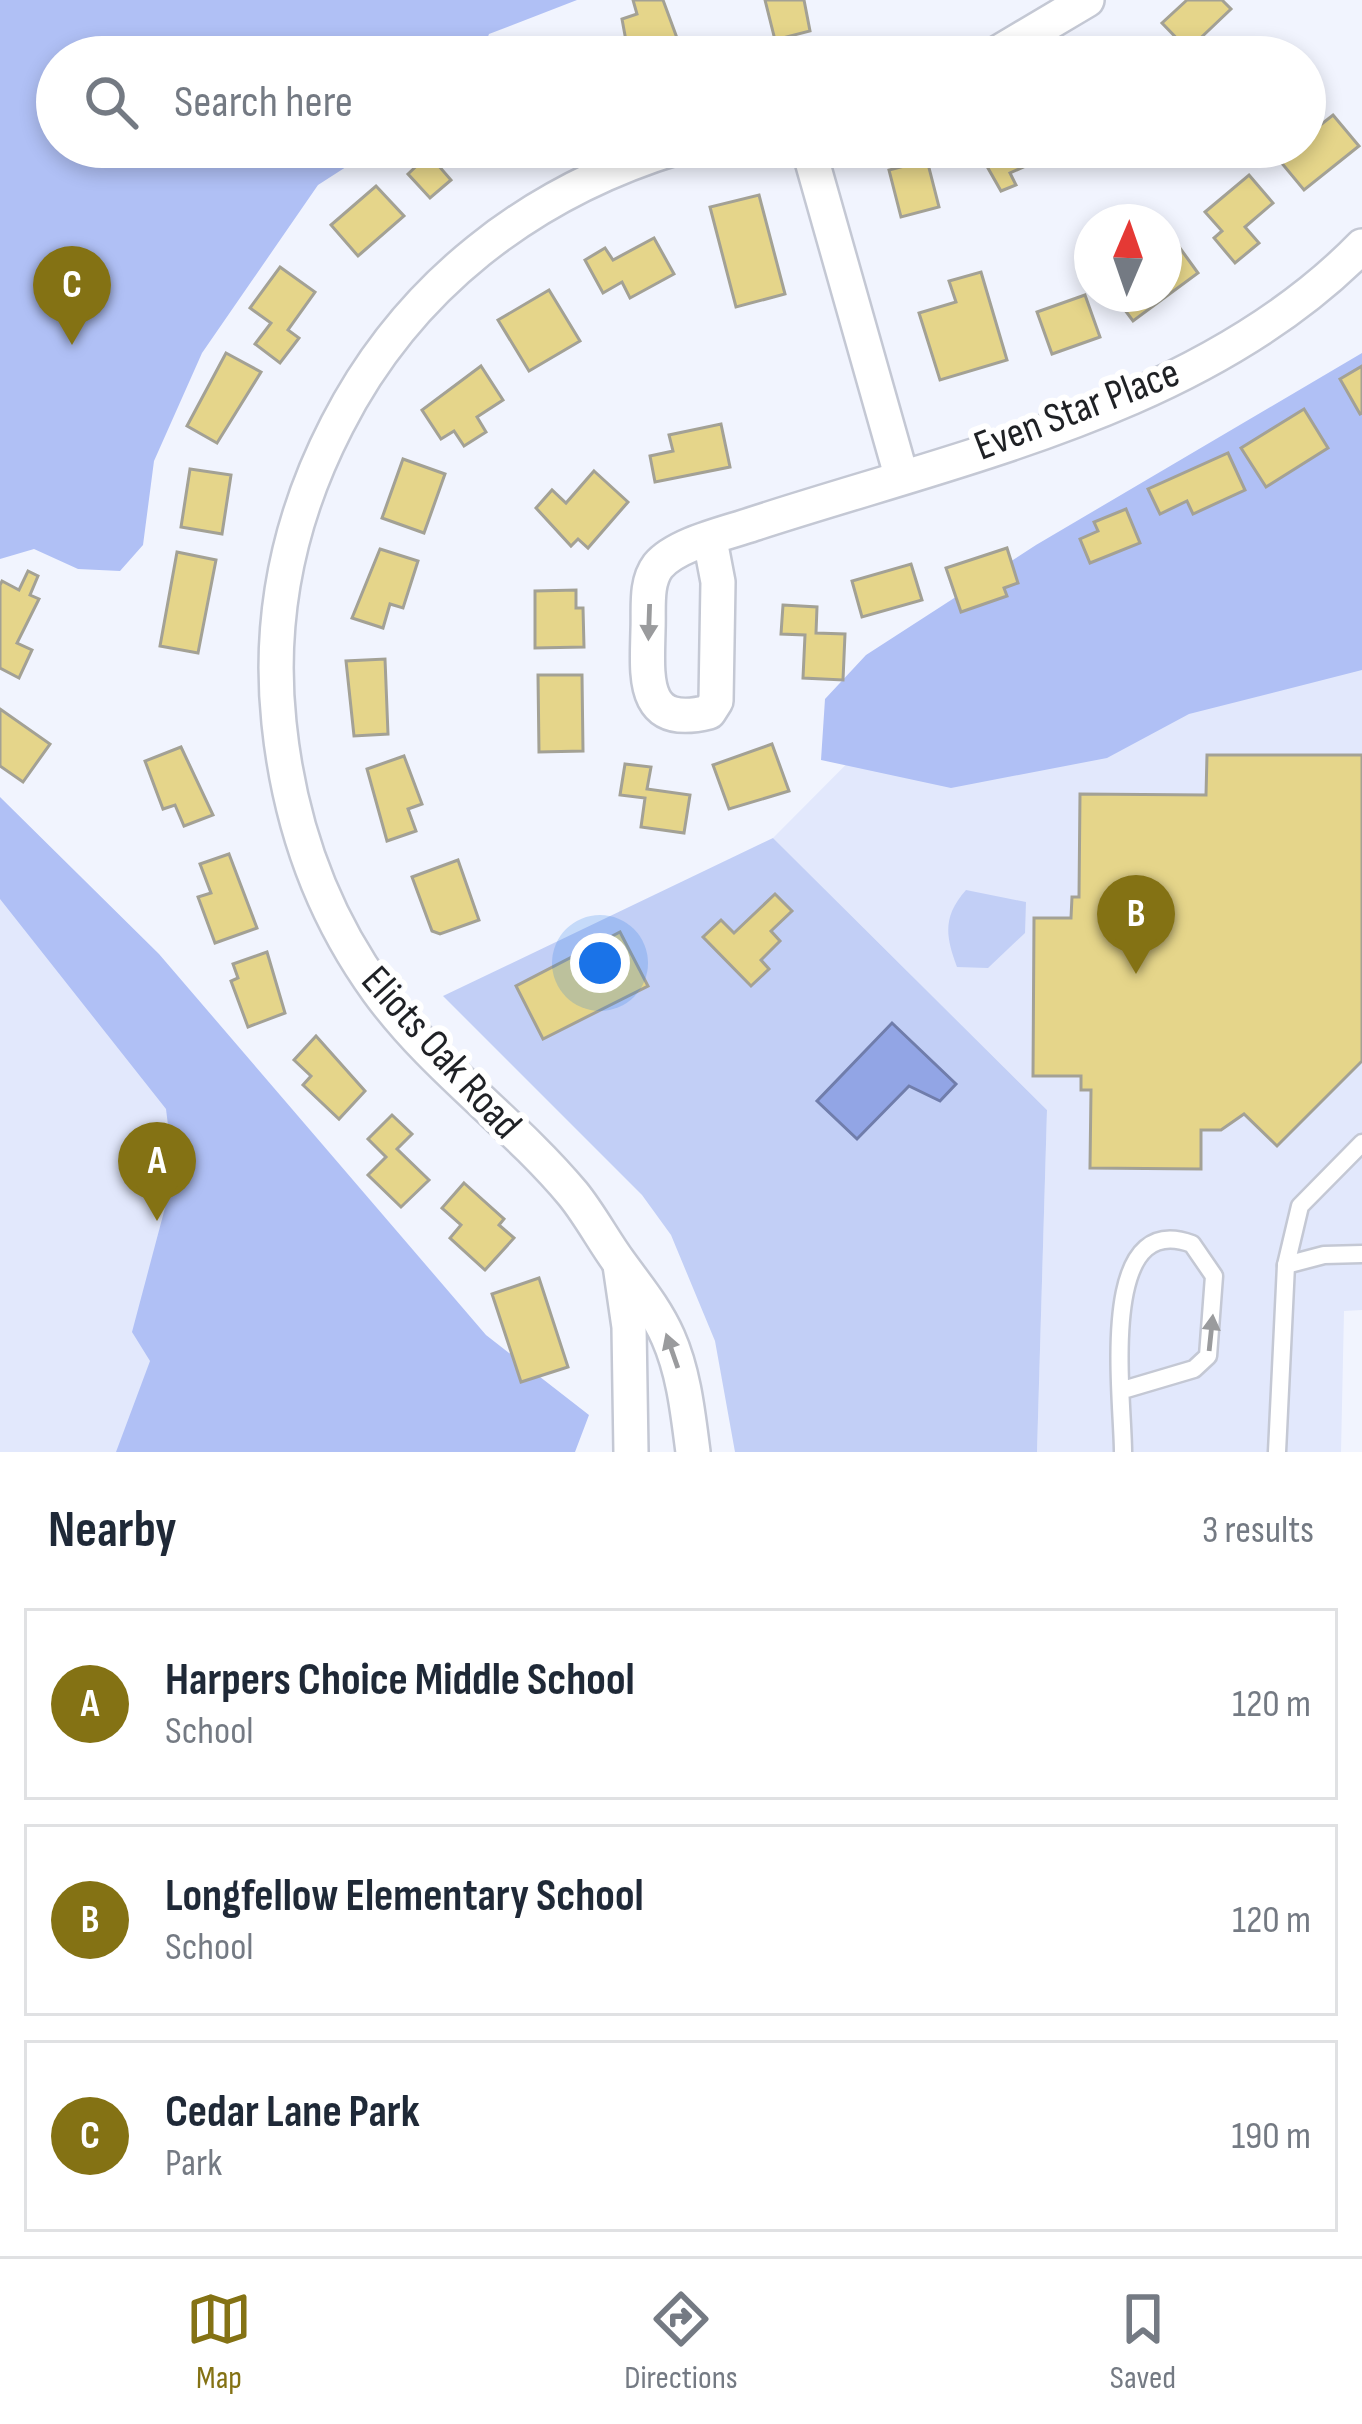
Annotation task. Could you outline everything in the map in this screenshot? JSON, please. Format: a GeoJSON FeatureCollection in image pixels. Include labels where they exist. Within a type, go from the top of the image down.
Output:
{"type":"FeatureCollection","features":[{"type":"Feature","properties":{"kind":"street"},"geometry":{"type":"LineString","coordinates":[[1026,36],[1087,0]]}},
{"type":"Feature","properties":{"kind":"street","name":"Eliots Oak Road"},"geometry":{"type":"LineString","coordinates":[[627,168],[538,205],[489,239],[388,341],[352,395],[305,496],[275,631],[275,694],[293,811],[332,915],[380,994],[439,1062],[573,1194],[652,1304],[670,1341],[693,1452]]}},
{"type":"Feature","properties":{"kind":"street"},"geometry":{"type":"LineString","coordinates":[[814,168],[901,476]]}},
{"type":"Feature","properties":{"kind":"street","name":"Even Star Place"},"geometry":{"type":"LineString","coordinates":[[710,540],[718,582],[716,701],[709,712],[678,716],[663,711],[646,683],[649,586],[662,560],[710,540],[1138,394],[1292,304],[1362,247]]}},
{"type":"Feature","properties":{"kind":"street","name":"Eliots Oak Road"},"geometry":{"type":"LineString","coordinates":[[620,1263],[629,1327],[631,1452]]}},
{"type":"Feature","properties":{"kind":"lane"},"geometry":{"type":"LineString","coordinates":[[1277,1452],[1286,1265],[1300,1206],[1362,1143]]}},
{"type":"Feature","properties":{"kind":"lane"},"geometry":{"type":"LineString","coordinates":[[1123,1390],[1193,1369],[1208,1356],[1214,1276],[1192,1244],[1161,1238],[1130,1262],[1125,1275],[1123,1390],[1123,1452]]}},
{"type":"Feature","properties":{"kind":"lane"},"geometry":{"type":"LineString","coordinates":[[1286,1265],[1324,1255],[1362,1254]]}},
{"type":"Feature","properties":{"kind":"shaded area"},"geometry":{"type":"Polygon","coordinates":[[[0,0],[577,0],[488,36],[36,36],[36,168],[344,168],[318,185],[202,353],[154,461],[143,545],[120,571],[78,569],[34,549],[0,559],[0,0]]]}},
{"type":"Feature","properties":{"kind":"shaded area"},"geometry":{"type":"Polygon","coordinates":[[[1362,353],[1362,670],[1189,714],[1107,758],[951,788],[821,760],[825,699],[866,655],[1036,545],[1362,353]]]}},
{"type":"Feature","properties":{"kind":"shaded area"},"geometry":{"type":"Polygon","coordinates":[[[1362,472],[1362,1310],[1344,1311],[1341,1452],[1037,1452],[1047,1110],[773,838],[943,667],[1362,472]]]}},
{"type":"Feature","properties":{"kind":"shaded area"},"geometry":{"type":"Polygon","coordinates":[[[0,797],[159,954],[486,1335],[589,1415],[575,1452],[116,1452],[150,1361],[132,1332],[174,1174],[166,1109],[0,899],[0,797]]]}},
{"type":"Feature","properties":{"kind":"shaded area"},"geometry":{"type":"Polygon","coordinates":[[[0,820],[431,1452],[0,1452],[0,820]]]}},
{"type":"Feature","properties":{"kind":"shaded area"},"geometry":{"type":"Polygon","coordinates":[[[773,838],[1047,1110],[1037,1452],[735,1452],[715,1341],[671,1235],[642,1195],[443,996],[773,838]]]}},
{"type":"Feature","properties":{"kind":"shaded area"},"geometry":{"type":"Polygon","coordinates":[[[966,890],[1026,902],[1025,933],[988,968],[957,967],[953,956],[950,917],[966,890]]]}},
{"type":"Feature","properties":{"kind":"shaded area"},"geometry":{"type":"Polygon","coordinates":[[[892,1023],[956,1084],[940,1101],[909,1086],[857,1139],[817,1101],[892,1023]]]}},
{"type":"Feature","properties":{"kind":"building"},"geometry":{"type":"Polygon","coordinates":[[[633,0],[663,0],[676,36],[625,36],[622,19],[637,14],[633,0]]]}},
{"type":"Feature","properties":{"kind":"building"},"geometry":{"type":"Polygon","coordinates":[[[765,0],[804,0],[810,31],[774,36],[765,0]]]}},
{"type":"Feature","properties":{"kind":"building"},"geometry":{"type":"Polygon","coordinates":[[[1187,0],[1222,0],[1231,9],[1203,36],[1175,36],[1162,23],[1187,0]]]}},
{"type":"Feature","properties":{"kind":"building"},"geometry":{"type":"Polygon","coordinates":[[[1333,115],[1359,146],[1304,190],[1286,168],[1326,168],[1326,120],[1333,115]]]}},
{"type":"Feature","properties":{"kind":"building"},"geometry":{"type":"Polygon","coordinates":[[[414,168],[440,168],[451,180],[430,198],[408,174],[414,168]]]}},
{"type":"Feature","properties":{"kind":"building"},"geometry":{"type":"Polygon","coordinates":[[[929,168],[939,207],[901,217],[889,170],[929,168]]]}},
{"type":"Feature","properties":{"kind":"building"},"geometry":{"type":"Polygon","coordinates":[[[988,168],[1021,168],[1010,173],[1016,185],[1001,191],[988,168]]]}},
{"type":"Feature","properties":{"kind":"building"},"geometry":{"type":"Polygon","coordinates":[[[1249,175],[1273,203],[1245,227],[1259,243],[1235,263],[1214,238],[1222,231],[1205,212],[1249,175]]]}},
{"type":"Feature","properties":{"kind":"building"},"geometry":{"type":"Polygon","coordinates":[[[376,186],[404,216],[358,256],[331,225],[376,186]]]}},
{"type":"Feature","properties":{"kind":"building"},"geometry":{"type":"Polygon","coordinates":[[[759,195],[785,294],[736,307],[710,207],[759,195]]]}},
{"type":"Feature","properties":{"kind":"building"},"geometry":{"type":"Polygon","coordinates":[[[654,238],[674,274],[630,298],[622,282],[603,293],[585,260],[605,248],[613,260],[654,238]]]}},
{"type":"Feature","properties":{"kind":"building"},"geometry":{"type":"Polygon","coordinates":[[[1182,251],[1198,273],[1182,285],[1182,251]]]}},
{"type":"Feature","properties":{"kind":"building"},"geometry":{"type":"Polygon","coordinates":[[[280,267],[315,292],[288,330],[299,338],[280,363],[255,344],[271,323],[250,308],[280,267]]]}},
{"type":"Feature","properties":{"kind":"building"},"geometry":{"type":"Polygon","coordinates":[[[981,272],[1007,360],[940,380],[919,313],[956,302],[949,281],[981,272]]]}},
{"type":"Feature","properties":{"kind":"building"},"geometry":{"type":"Polygon","coordinates":[[[549,290],[580,341],[529,371],[498,320],[549,290]]]}},
{"type":"Feature","properties":{"kind":"building"},"geometry":{"type":"Polygon","coordinates":[[[1074,299],[1074,312],[1091,312],[1100,337],[1052,354],[1037,312],[1074,299]]]}},
{"type":"Feature","properties":{"kind":"building"},"geometry":{"type":"Polygon","coordinates":[[[226,353],[261,372],[217,443],[187,426],[226,353]]]}},
{"type":"Feature","properties":{"kind":"building"},"geometry":{"type":"Polygon","coordinates":[[[481,366],[503,400],[477,417],[486,432],[464,446],[454,431],[441,439],[422,410],[481,366]]]}},
{"type":"Feature","properties":{"kind":"building"},"geometry":{"type":"Polygon","coordinates":[[[1362,366],[1362,413],[1360,414],[1340,379],[1362,366]]]}},
{"type":"Feature","properties":{"kind":"building"},"geometry":{"type":"Polygon","coordinates":[[[1304,409],[1328,448],[1266,487],[1241,448],[1304,409]]]}},
{"type":"Feature","properties":{"kind":"building"},"geometry":{"type":"Polygon","coordinates":[[[721,424],[730,467],[655,482],[650,456],[673,451],[669,435],[721,424]]]}},
{"type":"Feature","properties":{"kind":"building"},"geometry":{"type":"Polygon","coordinates":[[[1228,453],[1245,490],[1193,514],[1187,501],[1160,514],[1148,489],[1228,453]]]}},
{"type":"Feature","properties":{"kind":"building"},"geometry":{"type":"Polygon","coordinates":[[[403,459],[445,474],[424,533],[382,518],[403,459]]]}},
{"type":"Feature","properties":{"kind":"building"},"geometry":{"type":"Polygon","coordinates":[[[190,469],[231,475],[222,534],[181,527],[190,469]]]}},
{"type":"Feature","properties":{"kind":"building"},"geometry":{"type":"Polygon","coordinates":[[[594,471],[628,502],[588,548],[578,539],[571,546],[536,508],[552,490],[566,503],[594,471]]]}},
{"type":"Feature","properties":{"kind":"building"},"geometry":{"type":"Polygon","coordinates":[[[1126,509],[1140,543],[1090,563],[1080,539],[1098,531],[1094,522],[1126,509]]]}},
{"type":"Feature","properties":{"kind":"building"},"geometry":{"type":"Polygon","coordinates":[[[1007,548],[1018,583],[1004,588],[1007,596],[961,612],[946,568],[1007,548]]]}},
{"type":"Feature","properties":{"kind":"building"},"geometry":{"type":"Polygon","coordinates":[[[380,549],[418,561],[403,608],[390,604],[383,628],[352,618],[380,549]]]}},
{"type":"Feature","properties":{"kind":"building"},"geometry":{"type":"Polygon","coordinates":[[[177,552],[216,560],[198,653],[160,646],[177,552]]]}},
{"type":"Feature","properties":{"kind":"building"},"geometry":{"type":"Polygon","coordinates":[[[911,564],[922,600],[862,617],[852,581],[911,564]]]}},
{"type":"Feature","properties":{"kind":"building"},"geometry":{"type":"Polygon","coordinates":[[[28,571],[38,576],[30,595],[39,599],[17,643],[32,650],[19,678],[0,668],[0,585],[2,581],[19,590],[28,571]]]}},
{"type":"Feature","properties":{"kind":"building"},"geometry":{"type":"Polygon","coordinates":[[[576,590],[576,608],[583,608],[584,647],[535,648],[535,591],[576,590]]]}},
{"type":"Feature","properties":{"kind":"building"},"geometry":{"type":"Polygon","coordinates":[[[783,605],[817,607],[816,633],[845,634],[843,680],[803,678],[805,635],[781,634],[783,605]]]}},
{"type":"Feature","properties":{"kind":"building"},"geometry":{"type":"Polygon","coordinates":[[[385,659],[388,734],[354,736],[346,661],[385,659]]]}},
{"type":"Feature","properties":{"kind":"building"},"geometry":{"type":"Polygon","coordinates":[[[538,675],[582,675],[583,751],[539,752],[538,675]]]}},
{"type":"Feature","properties":{"kind":"building"},"geometry":{"type":"Polygon","coordinates":[[[0,709],[50,744],[23,782],[0,766],[0,709]]]}},
{"type":"Feature","properties":{"kind":"building"},"geometry":{"type":"Polygon","coordinates":[[[772,744],[789,791],[729,809],[713,765],[772,744]]]}},
{"type":"Feature","properties":{"kind":"building"},"geometry":{"type":"Polygon","coordinates":[[[181,747],[213,815],[184,826],[175,805],[163,809],[145,761],[181,747]]]}},
{"type":"Feature","properties":{"kind":"building"},"geometry":{"type":"Polygon","coordinates":[[[1207,755],[1362,755],[1362,1061],[1277,1146],[1244,1114],[1221,1130],[1201,1130],[1201,1169],[1090,1168],[1091,1090],[1081,1090],[1081,1076],[1033,1076],[1034,918],[1071,918],[1072,897],[1079,897],[1080,794],[1206,795],[1207,755]]]}},
{"type":"Feature","properties":{"kind":"building"},"geometry":{"type":"Polygon","coordinates":[[[404,756],[422,804],[408,809],[416,831],[387,841],[367,769],[404,756]]]}},
{"type":"Feature","properties":{"kind":"building"},"geometry":{"type":"Polygon","coordinates":[[[625,764],[651,767],[647,789],[690,795],[684,833],[641,827],[645,798],[620,795],[625,764]]]}},
{"type":"Feature","properties":{"kind":"building"},"geometry":{"type":"Polygon","coordinates":[[[229,854],[257,928],[215,943],[198,897],[211,893],[200,864],[229,854]]]}},
{"type":"Feature","properties":{"kind":"building"},"geometry":{"type":"Polygon","coordinates":[[[458,860],[479,920],[440,934],[432,931],[412,877],[458,860]]]}},
{"type":"Feature","properties":{"kind":"building"},"geometry":{"type":"Polygon","coordinates":[[[775,894],[792,911],[771,931],[780,941],[761,960],[769,969],[751,986],[703,937],[721,920],[734,933],[775,894]]]}},
{"type":"Feature","properties":{"kind":"building"},"geometry":{"type":"Polygon","coordinates":[[[620,932],[648,986],[543,1039],[516,986],[620,932]]]}},
{"type":"Feature","properties":{"kind":"building"},"geometry":{"type":"Polygon","coordinates":[[[267,952],[285,1013],[248,1027],[231,981],[238,978],[233,964],[267,952]]]}},
{"type":"Feature","properties":{"kind":"building"},"geometry":{"type":"Polygon","coordinates":[[[316,1036],[365,1091],[339,1119],[303,1085],[311,1076],[294,1060],[316,1036]]]}},
{"type":"Feature","properties":{"kind":"building"},"geometry":{"type":"Polygon","coordinates":[[[392,1115],[412,1134],[397,1149],[429,1180],[401,1207],[368,1175],[386,1157],[368,1139],[392,1115]]]}},
{"type":"Feature","properties":{"kind":"building"},"geometry":{"type":"Polygon","coordinates":[[[464,1183],[504,1219],[499,1225],[514,1238],[485,1270],[450,1238],[461,1225],[442,1208],[464,1183]]]}},
{"type":"Feature","properties":{"kind":"building"},"geometry":{"type":"Polygon","coordinates":[[[539,1278],[568,1367],[521,1382],[492,1294],[539,1278]]]}},
{"type":"Feature","properties":{"kind":"place","name":"Cedar Lane Park"},"geometry":{"type":"Point","coordinates":[72,345]}},
{"type":"Feature","properties":{"kind":"place","name":"Longfellow Elementary School"},"geometry":{"type":"Point","coordinates":[1136,974]}},
{"type":"Feature","properties":{"kind":"place","name":"Harpers Choice Middle School"},"geometry":{"type":"Point","coordinates":[157,1221]}}]}
